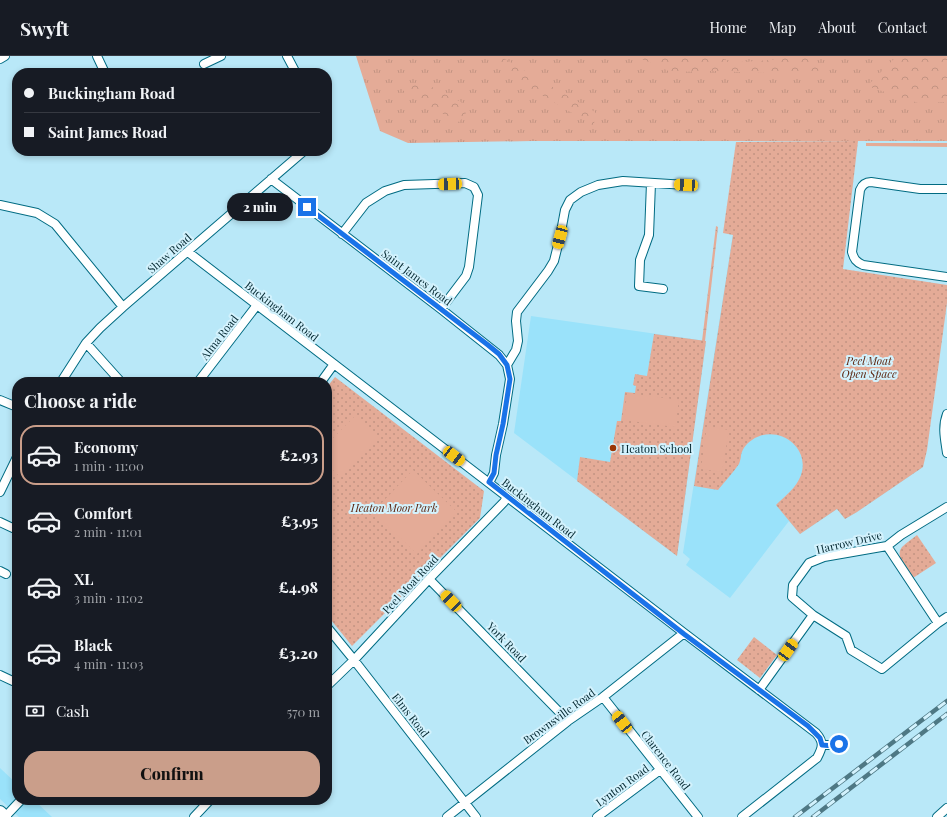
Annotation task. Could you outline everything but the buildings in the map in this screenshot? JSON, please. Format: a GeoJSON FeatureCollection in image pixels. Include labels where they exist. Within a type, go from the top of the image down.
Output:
{"type":"FeatureCollection","features":[{"type":"Feature","properties":{"kind":"main road"},"geometry":{"type":"LineString","coordinates":[[0,812],[5,817]]}},
{"type":"Feature","properties":{"kind":"street"},"geometry":{"type":"LineString","coordinates":[[0,59],[4,56]]}},
{"type":"Feature","properties":{"kind":"street"},"geometry":{"type":"LineString","coordinates":[[97,56],[103,68]]}},
{"type":"Feature","properties":{"kind":"street"},"geometry":{"type":"LineString","coordinates":[[204,64],[221,56]]}},
{"type":"Feature","properties":{"kind":"street"},"geometry":{"type":"LineString","coordinates":[[287,56],[293,68]]}},
{"type":"Feature","properties":{"kind":"street","name":"Shaw Road"},"geometry":{"type":"LineString","coordinates":[[64,377],[86,343],[100,328],[298,156]]}},
{"type":"Feature","properties":{"kind":"street","name":"Saint James Road"},"geometry":{"type":"LineString","coordinates":[[271,179],[499,354],[507,365]]}},
{"type":"Feature","properties":{"kind":"street"},"geometry":{"type":"LineString","coordinates":[[489,482],[494,473],[510,379],[507,365],[516,350],[518,341],[516,321],[517,312],[554,261],[565,210],[570,200],[581,192],[598,185],[623,181],[686,185]]}},
{"type":"Feature","properties":{"kind":"street"},"geometry":{"type":"LineString","coordinates":[[947,189],[920,188],[871,182],[864,184],[861,186],[860,190],[852,252],[855,260],[863,265],[947,277]]}},
{"type":"Feature","properties":{"kind":"street"},"geometry":{"type":"LineString","coordinates":[[342,234],[366,203],[385,191],[404,185],[465,183],[474,187],[478,195],[469,267],[466,276],[441,309]]}},
{"type":"Feature","properties":{"kind":"street"},"geometry":{"type":"LineString","coordinates":[[651,183],[649,235],[640,260],[640,286],[663,289]]}},
{"type":"Feature","properties":{"kind":"street"},"geometry":{"type":"LineString","coordinates":[[0,205],[37,213],[55,224],[124,307]]}},
{"type":"Feature","properties":{"kind":"street","name":"Buckingham Road"},"geometry":{"type":"LineString","coordinates":[[188,252],[489,482],[684,634],[808,726],[821,741]]}},
{"type":"Feature","properties":{"kind":"street","name":"Alma Road"},"geometry":{"type":"LineString","coordinates":[[202,377],[257,305]]}},
{"type":"Feature","properties":{"kind":"street"},"geometry":{"type":"LineString","coordinates":[[86,343],[117,377]]}},
{"type":"Feature","properties":{"kind":"street"},"geometry":{"type":"LineString","coordinates":[[325,377],[334,364]]}},
{"type":"Feature","properties":{"kind":"street"},"geometry":{"type":"LineString","coordinates":[[0,400],[12,405]]}},
{"type":"Feature","properties":{"kind":"street"},"geometry":{"type":"LineString","coordinates":[[947,414],[944,430],[947,453]]}},
{"type":"Feature","properties":{"kind":"street"},"geometry":{"type":"LineString","coordinates":[[0,492],[12,469]]}},
{"type":"Feature","properties":{"kind":"street","name":"Peel Moat Road"},"geometry":{"type":"LineString","coordinates":[[332,681],[354,660],[429,579],[504,502],[507,497]]}},
{"type":"Feature","properties":{"kind":"street","name":"Harrow Drive"},"geometry":{"type":"LineString","coordinates":[[938,623],[882,669],[851,650],[846,636],[813,615],[792,597],[792,585],[809,563],[824,557],[886,546],[901,534],[947,507]]}},
{"type":"Feature","properties":{"kind":"street"},"geometry":{"type":"LineString","coordinates":[[0,522],[12,528]]}},
{"type":"Feature","properties":{"kind":"street"},"geometry":{"type":"LineString","coordinates":[[886,546],[938,623],[947,617]]}},
{"type":"Feature","properties":{"kind":"street","name":"York Road"},"geometry":{"type":"LineString","coordinates":[[429,579],[568,721]]}},
{"type":"Feature","properties":{"kind":"street"},"geometry":{"type":"LineString","coordinates":[[759,690],[813,615]]}},
{"type":"Feature","properties":{"kind":"street","name":"Elms Road"},"geometry":{"type":"LineString","coordinates":[[332,633],[476,817]]}},
{"type":"Feature","properties":{"kind":"street","name":"Brownsville Road"},"geometry":{"type":"LineString","coordinates":[[447,817],[568,721],[603,697],[684,634]]}},
{"type":"Feature","properties":{"kind":"street"},"geometry":{"type":"LineString","coordinates":[[0,675],[12,681]]}},
{"type":"Feature","properties":{"kind":"street","name":"Clarence Road"},"geometry":{"type":"LineString","coordinates":[[603,697],[698,817]]}},
{"type":"Feature","properties":{"kind":"street"},"geometry":{"type":"LineString","coordinates":[[742,817],[817,758],[820,752],[821,741],[834,746],[839,744]]}},
{"type":"Feature","properties":{"kind":"street","name":"Lynton Road"},"geometry":{"type":"LineString","coordinates":[[597,817],[660,770]]}},
{"type":"Feature","properties":{"kind":"street"},"geometry":{"type":"LineString","coordinates":[[5,817],[17,805]]}},
{"type":"Feature","properties":{"kind":"street"},"geometry":{"type":"LineString","coordinates":[[194,817],[205,805]]}},
{"type":"Feature","properties":{"kind":"street"},"geometry":{"type":"LineString","coordinates":[[937,817],[947,808]]}},
{"type":"Feature","properties":{"kind":"shaded area"},"geometry":{"type":"Polygon","coordinates":[[[733,234],[923,467],[845,519],[837,509],[800,534],[789,521],[730,598],[686,565],[690,559],[683,553],[733,234]]]}},
{"type":"Feature","properties":{"kind":"shaded area","name":"Heaton School"},"geometry":{"type":"Polygon","coordinates":[[[531,316],[706,341],[677,556],[514,433],[531,316]]]}},
{"type":"Feature","properties":{"kind":"shaded area"},"geometry":{"type":"Polygon","coordinates":[[[0,768],[12,779],[12,805],[39,805],[52,817],[19,817],[0,799],[0,768]]]}},
{"type":"Feature","properties":{"kind":"green space"},"geometry":{"type":"Polygon","coordinates":[[[356,56],[947,56],[947,141],[532,141],[408,143],[380,131],[356,56]]]}},
{"type":"Feature","properties":{"kind":"green space"},"geometry":{"type":"Polygon","coordinates":[[[483,56],[500,56],[595,112],[594,126],[513,78],[483,56]]]}},
{"type":"Feature","properties":{"kind":"green space"},"geometry":{"type":"Polygon","coordinates":[[[635,56],[720,56],[728,62],[740,62],[814,56],[820,75],[714,71],[671,72],[635,56]]]}},
{"type":"Feature","properties":{"kind":"green space"},"geometry":{"type":"Polygon","coordinates":[[[897,56],[947,56],[947,102],[918,103],[867,86],[897,56]]]}},
{"type":"Feature","properties":{"kind":"green space"},"geometry":{"type":"Polygon","coordinates":[[[425,79],[434,89],[461,102],[466,113],[459,122],[402,90],[425,79]]]}},
{"type":"Feature","properties":{"kind":"green space","name":"Peel Moat Open Space"},"geometry":{"type":"Polygon","coordinates":[[[858,141],[843,269],[947,285],[947,303],[927,450],[923,467],[857,512],[845,519],[837,509],[800,534],[776,505],[797,483],[801,475],[803,464],[801,455],[796,447],[789,440],[781,436],[771,434],[761,435],[748,443],[743,450],[739,464],[718,490],[694,486],[733,235],[723,233],[736,142],[858,141]]]}},
{"type":"Feature","properties":{"kind":"green space"},"geometry":{"type":"Polygon","coordinates":[[[866,143],[947,143],[947,147],[866,146],[866,143]]]}},
{"type":"Feature","properties":{"kind":"green space"},"geometry":{"type":"Polygon","coordinates":[[[716,226],[718,227],[705,341],[702,341],[716,226]]]}},
{"type":"Feature","properties":{"kind":"green space"},"geometry":{"type":"Polygon","coordinates":[[[654,334],[706,341],[677,556],[577,481],[580,457],[610,462],[617,421],[621,421],[625,392],[635,393],[636,386],[633,385],[635,374],[647,376],[654,334]]]}},
{"type":"Feature","properties":{"kind":"green space","name":"Heaton Moor Park"},"geometry":{"type":"Polygon","coordinates":[[[335,377],[484,491],[480,518],[352,646],[332,621],[332,381],[335,377]]]}},
{"type":"Feature","properties":{"kind":"green space"},"geometry":{"type":"Polygon","coordinates":[[[627,393],[679,400],[675,427],[624,420],[627,393]]]}},
{"type":"Feature","properties":{"kind":"green space"},"geometry":{"type":"Polygon","coordinates":[[[356,415],[378,437],[339,476],[332,469],[332,439],[356,415]]]}},
{"type":"Feature","properties":{"kind":"green space"},"geometry":{"type":"Polygon","coordinates":[[[707,426],[729,430],[722,472],[701,469],[707,426]]]}},
{"type":"Feature","properties":{"kind":"green space"},"geometry":{"type":"Polygon","coordinates":[[[413,470],[457,512],[417,554],[373,512],[413,470]]]}},
{"type":"Feature","properties":{"kind":"green space"},"geometry":{"type":"Polygon","coordinates":[[[917,535],[936,563],[913,578],[901,559],[900,551],[902,547],[917,535]]]}},
{"type":"Feature","properties":{"kind":"green space"},"geometry":{"type":"Polygon","coordinates":[[[754,637],[777,655],[760,678],[737,660],[754,637]]]}},
{"type":"Feature","properties":{"kind":"railway"},"geometry":{"type":"LineString","coordinates":[[795,817],[947,701]]}},
{"type":"Feature","properties":{"kind":"railway"},"geometry":{"type":"LineString","coordinates":[[813,817],[947,714]]}},
{"type":"Feature","properties":{"kind":"place","name":"Heaton School"},"geometry":{"type":"Point","coordinates":[613,448]}},
{"type":"Feature","properties":{"kind":"route"},"geometry":{"type":"LineString","coordinates":[[307,207],[488,345],[499,354],[507,365],[510,379],[494,473],[489,482],[684,634],[808,726],[820,738],[822,745],[834,746],[839,744]]}}]}
